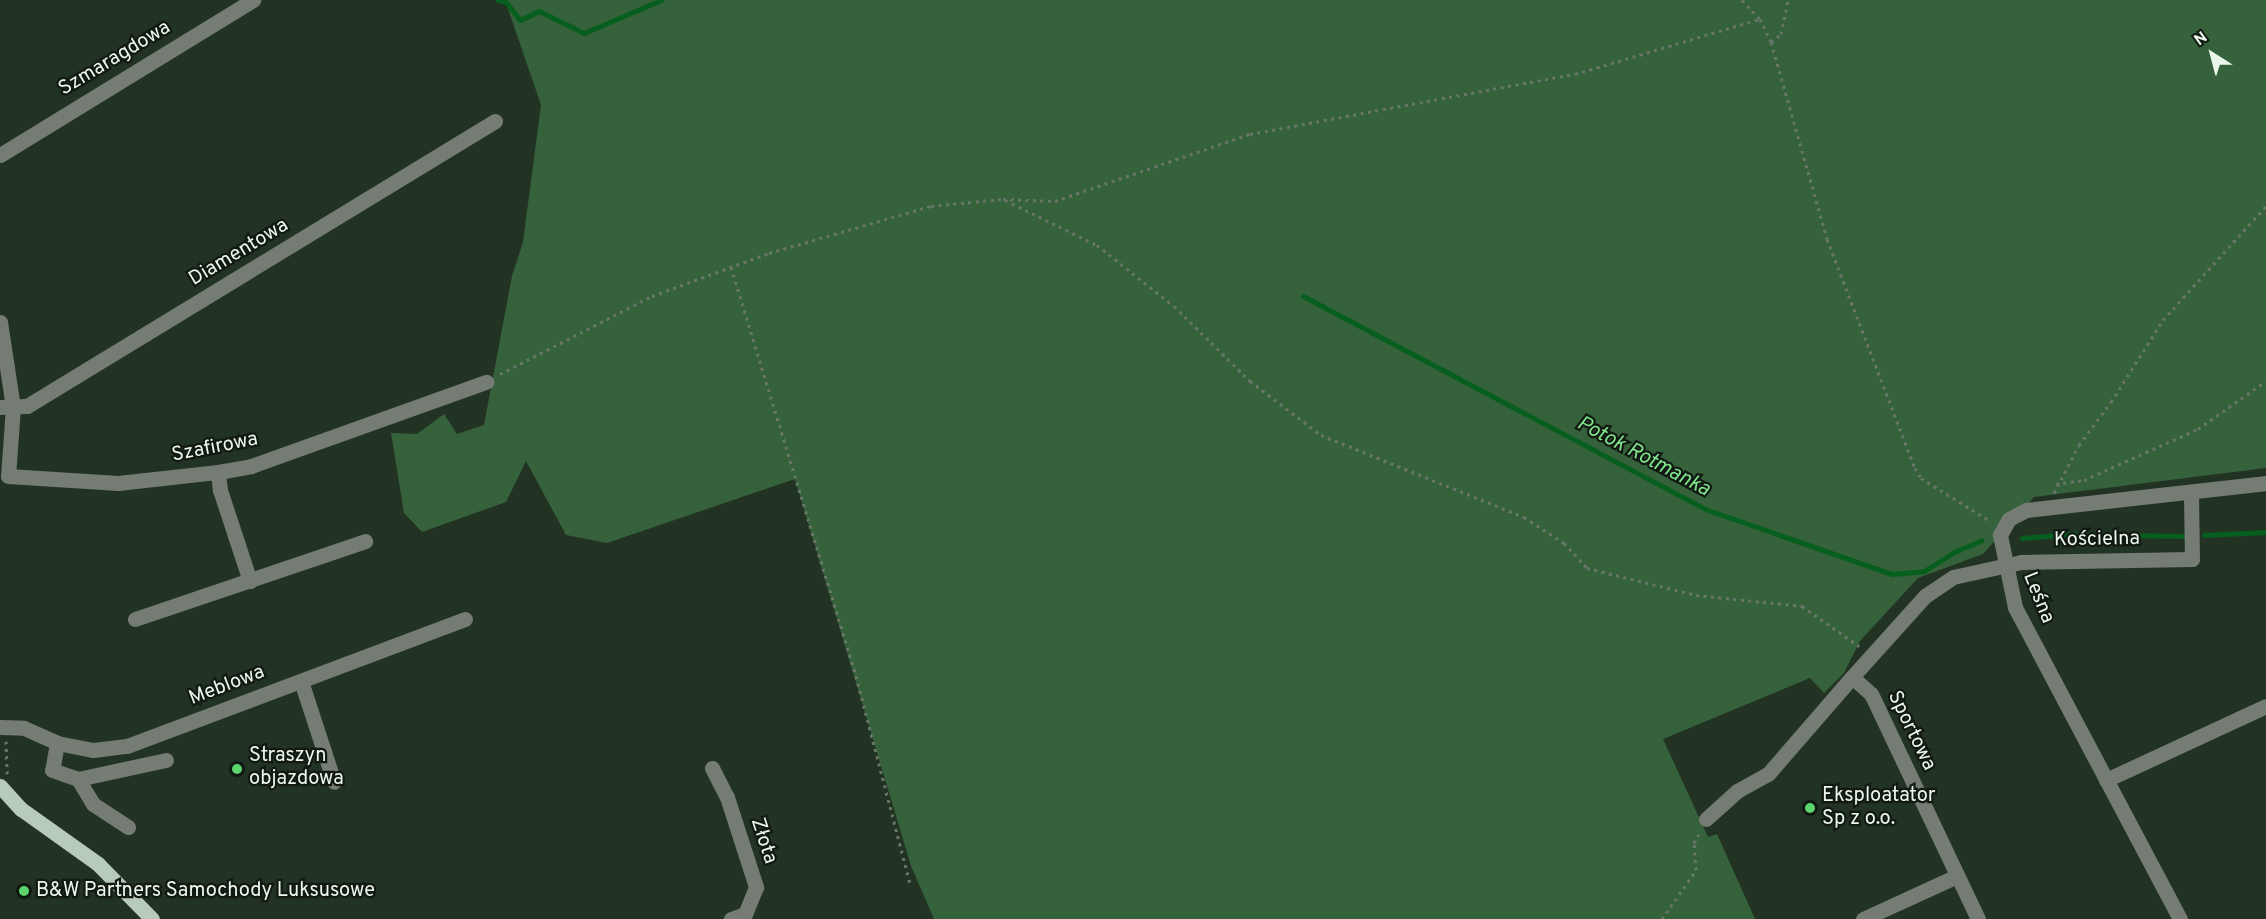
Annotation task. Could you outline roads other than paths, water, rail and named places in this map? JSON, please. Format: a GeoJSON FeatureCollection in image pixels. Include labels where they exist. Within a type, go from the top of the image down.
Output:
{"type":"FeatureCollection","features":[{"type":"Feature","properties":{"kind":"main road"},"geometry":{"type":"LineString","coordinates":[[0,786],[21,809],[98,864],[152,919]]}},
{"type":"Feature","properties":{"kind":"main road"},"geometry":{"type":"LineString","coordinates":[[0,805],[21,809]]}},
{"type":"Feature","properties":{"kind":"street","name":"Szmaragdowa"},"geometry":{"type":"LineString","coordinates":[[0,155],[253,0]]}},
{"type":"Feature","properties":{"kind":"street","name":"Diamentowa"},"geometry":{"type":"LineString","coordinates":[[7,407],[27,406],[495,121]]}},
{"type":"Feature","properties":{"kind":"street"},"geometry":{"type":"LineString","coordinates":[[0,322],[7,407]]}},
{"type":"Feature","properties":{"kind":"street","name":"Szafirowa"},"geometry":{"type":"LineString","coordinates":[[7,407],[8,476],[118,483],[251,466],[486,382]]}},
{"type":"Feature","properties":{"kind":"street"},"geometry":{"type":"LineString","coordinates":[[218,472],[219,490],[250,581]]}},
{"type":"Feature","properties":{"kind":"street"},"geometry":{"type":"LineString","coordinates":[[2191,492],[2266,483]]}},
{"type":"Feature","properties":{"kind":"street","name":"Leśna"},"geometry":{"type":"LineString","coordinates":[[2180,919],[2015,607],[2003,565],[2002,528],[2018,513],[2051,506],[2191,492]]}},
{"type":"Feature","properties":{"kind":"street","name":"Kościelna"},"geometry":{"type":"LineString","coordinates":[[2003,565],[2192,559],[2191,492]]}},
{"type":"Feature","properties":{"kind":"street"},"geometry":{"type":"LineString","coordinates":[[135,620],[365,541]]}},
{"type":"Feature","properties":{"kind":"street"},"geometry":{"type":"LineString","coordinates":[[1706,819],[1737,791],[1768,774],[1871,655],[1940,585],[1972,571],[2003,565]]}},
{"type":"Feature","properties":{"kind":"street","name":"Meblowa"},"geometry":{"type":"LineString","coordinates":[[0,728],[24,728],[57,743],[93,750],[127,746],[465,619]]}},
{"type":"Feature","properties":{"kind":"street","name":"Sportowa"},"geometry":{"type":"LineString","coordinates":[[1852,677],[1871,694],[1978,919]]}},
{"type":"Feature","properties":{"kind":"street"},"geometry":{"type":"LineString","coordinates":[[301,681],[334,782]]}},
{"type":"Feature","properties":{"kind":"street"},"geometry":{"type":"LineString","coordinates":[[2106,780],[2266,706]]}},
{"type":"Feature","properties":{"kind":"street"},"geometry":{"type":"LineString","coordinates":[[57,743],[52,770],[78,779],[166,760]]}},
{"type":"Feature","properties":{"kind":"street","name":"Złota"},"geometry":{"type":"LineString","coordinates":[[712,768],[727,797],[756,887],[746,914],[731,919]]}},
{"type":"Feature","properties":{"kind":"street"},"geometry":{"type":"LineString","coordinates":[[78,779],[93,804],[128,826]]}},
{"type":"Feature","properties":{"kind":"street"},"geometry":{"type":"LineString","coordinates":[[1863,919],[1957,876]]}},
{"type":"Feature","properties":{"kind":"waterway"},"geometry":{"type":"LineString","coordinates":[[498,0],[506,2],[520,20],[539,11],[584,33],[661,0]]}},
{"type":"Feature","properties":{"kind":"waterway","name":"Potok Rotmanka"},"geometry":{"type":"LineString","coordinates":[[1303,296],[1705,509],[1892,574],[1924,571],[1954,552],[1982,540]]}},
{"type":"Feature","properties":{"kind":"waterway","name":"Potok Rotmanka"},"geometry":{"type":"LineString","coordinates":[[2204,535],[2266,532]]}},
{"type":"Feature","properties":{"kind":"waterway","name":"Potok Rotmanka"},"geometry":{"type":"LineString","coordinates":[[2022,538],[2069,534],[2183,536]]}},
{"type":"Feature","properties":{"kind":"place","name":"Straszyn objazdowa"},"geometry":{"type":"Point","coordinates":[237,769]}},
{"type":"Feature","properties":{"kind":"place","name":"Eksploatator Sp z o.o."},"geometry":{"type":"Point","coordinates":[1810,808]}},
{"type":"Feature","properties":{"kind":"place","name":"B&W Partners Samochody Luksusowe"},"geometry":{"type":"Point","coordinates":[24,891]}}]}
